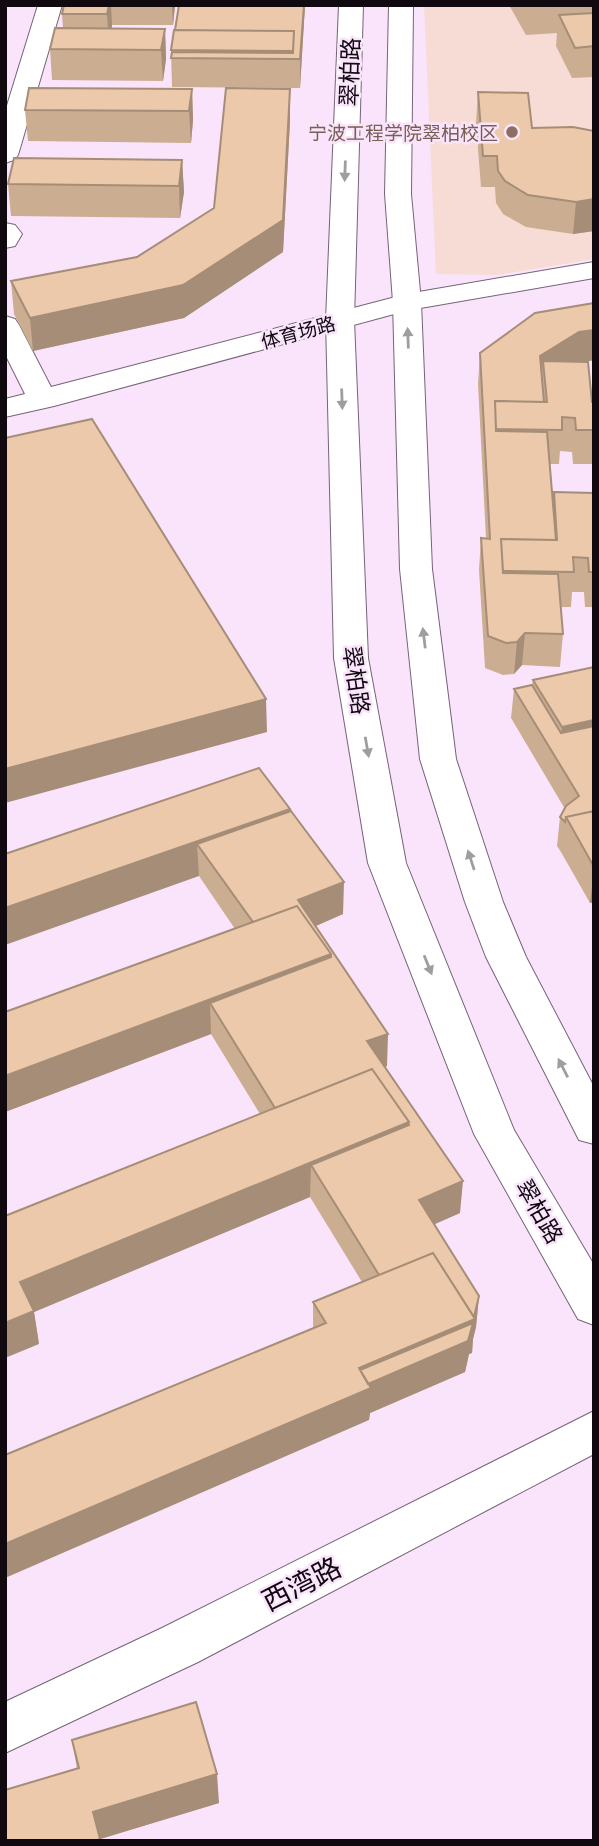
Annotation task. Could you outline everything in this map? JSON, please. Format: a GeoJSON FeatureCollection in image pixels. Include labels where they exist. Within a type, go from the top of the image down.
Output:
{"type":"FeatureCollection","features":[{"type":"Feature","properties":{"kind":"main road"},"geometry":{"type":"LineString","coordinates":[[5,155],[50,5]]}},
{"type":"Feature","properties":{"kind":"main road","name":"翠柏路"},"geometry":{"type":"LineString","coordinates":[[351,5],[340,320],[351,658],[387,863],[495,1134],[594,1306]]}},
{"type":"Feature","properties":{"kind":"main road"},"geometry":{"type":"LineString","coordinates":[[401,5],[398,194],[407,302],[416,569],[439,759],[484,902],[506,957],[594,1128]]}},
{"type":"Feature","properties":{"kind":"main road"},"geometry":{"type":"LineString","coordinates":[[5,231],[8,234],[5,240]]}},
{"type":"Feature","properties":{"kind":"main road","name":"体育场路"},"geometry":{"type":"LineString","coordinates":[[5,408],[407,302],[594,270]]}},
{"type":"Feature","properties":{"kind":"main road"},"geometry":{"type":"LineString","coordinates":[[5,325],[43,400]]}},
{"type":"Feature","properties":{"kind":"main road","name":"西湾路"},"geometry":{"type":"LineString","coordinates":[[5,1728],[180,1645],[594,1431]]}},
{"type":"Feature","properties":{"kind":"shaded area","name":"宁波工程学院翠柏校区"},"geometry":{"type":"Polygon","coordinates":[[[424,5],[594,5],[594,259],[497,275],[436,274],[424,5]]]}},
{"type":"Feature","properties":{"kind":"building"},"geometry":{"type":"Polygon","coordinates":[[[64,5],[109,5],[107,14],[62,14],[64,5]]]}},
{"type":"Feature","properties":{"kind":"building"},"geometry":{"type":"Polygon","coordinates":[[[179,5],[304,5],[300,59],[171,58],[172,52],[293,53],[294,31],[175,30],[179,5]]]}},
{"type":"Feature","properties":{"kind":"building"},"geometry":{"type":"Polygon","coordinates":[[[594,13],[594,46],[575,48],[559,15],[594,13]]]}},
{"type":"Feature","properties":{"kind":"building"},"geometry":{"type":"Polygon","coordinates":[[[55,28],[165,29],[161,50],[50,49],[55,28]]]}},
{"type":"Feature","properties":{"kind":"building"},"geometry":{"type":"Polygon","coordinates":[[[174,30],[294,31],[293,51],[171,50],[174,30]]]}},
{"type":"Feature","properties":{"kind":"building"},"geometry":{"type":"Polygon","coordinates":[[[29,88],[192,89],[189,111],[25,110],[29,88]]]}},
{"type":"Feature","properties":{"kind":"building"},"geometry":{"type":"Polygon","coordinates":[[[226,88],[290,89],[283,220],[183,285],[30,318],[11,281],[137,257],[214,208],[226,88]]]}},
{"type":"Feature","properties":{"kind":"building"},"geometry":{"type":"Polygon","coordinates":[[[478,92],[528,93],[532,128],[573,127],[594,131],[594,199],[576,202],[528,195],[505,181],[498,171],[497,156],[483,156],[478,92]]]}},
{"type":"Feature","properties":{"kind":"building"},"geometry":{"type":"Polygon","coordinates":[[[14,158],[182,160],[179,186],[8,184],[14,158]]]}},
{"type":"Feature","properties":{"kind":"building"},"geometry":{"type":"Polygon","coordinates":[[[594,303],[594,330],[579,332],[540,356],[544,402],[495,401],[496,431],[547,432],[556,540],[501,539],[503,573],[558,574],[563,634],[525,633],[517,642],[506,643],[488,636],[481,538],[490,539],[480,353],[535,313],[594,303]]]}},
{"type":"Feature","properties":{"kind":"building"},"geometry":{"type":"Polygon","coordinates":[[[543,361],[588,362],[594,402],[594,430],[576,430],[575,418],[562,417],[562,430],[496,429],[495,401],[547,402],[543,361]]]}},
{"type":"Feature","properties":{"kind":"building"},"geometry":{"type":"Polygon","coordinates":[[[92,419],[266,699],[5,769],[5,438],[92,419]]]}},
{"type":"Feature","properties":{"kind":"building"},"geometry":{"type":"Polygon","coordinates":[[[554,492],[594,493],[594,572],[589,572],[588,558],[573,557],[574,572],[503,571],[501,539],[557,540],[554,492]]]}},
{"type":"Feature","properties":{"kind":"building"},"geometry":{"type":"Polygon","coordinates":[[[594,667],[594,720],[562,727],[533,680],[594,667]]]}},
{"type":"Feature","properties":{"kind":"building"},"geometry":{"type":"Polygon","coordinates":[[[532,685],[561,733],[594,726],[594,811],[566,817],[565,822],[560,817],[566,806],[579,796],[514,689],[532,685]]]}},
{"type":"Feature","properties":{"kind":"building"},"geometry":{"type":"Polygon","coordinates":[[[259,768],[290,809],[5,908],[5,854],[259,768]]]}},
{"type":"Feature","properties":{"kind":"building"},"geometry":{"type":"Polygon","coordinates":[[[291,811],[344,882],[298,900],[388,1034],[367,1041],[463,1181],[419,1200],[479,1296],[474,1317],[433,1253],[379,1275],[311,1165],[409,1125],[372,1069],[275,1108],[210,1003],[331,957],[297,906],[253,922],[197,844],[291,811]]]}},
{"type":"Feature","properties":{"kind":"building"},"geometry":{"type":"Polygon","coordinates":[[[594,811],[594,867],[566,817],[594,811]]]}},
{"type":"Feature","properties":{"kind":"building"},"geometry":{"type":"Polygon","coordinates":[[[297,906],[331,954],[5,1076],[5,1012],[297,906]]]}},
{"type":"Feature","properties":{"kind":"building"},"geometry":{"type":"Polygon","coordinates":[[[372,1069],[409,1122],[20,1282],[34,1311],[5,1323],[5,1216],[372,1069]]]}},
{"type":"Feature","properties":{"kind":"building"},"geometry":{"type":"Polygon","coordinates":[[[433,1253],[475,1319],[359,1368],[371,1388],[5,1544],[5,1455],[326,1323],[313,1302],[433,1253]]]}},
{"type":"Feature","properties":{"kind":"building"},"geometry":{"type":"Polygon","coordinates":[[[473,1323],[468,1341],[368,1384],[360,1370],[473,1323]]]}},
{"type":"Feature","properties":{"kind":"building"},"geometry":{"type":"Polygon","coordinates":[[[196,1702],[217,1774],[93,1812],[100,1839],[96,1841],[5,1841],[5,1790],[79,1768],[72,1740],[196,1702]]]}},
{"type":"Feature","properties":{"kind":"place","name":"宁波工程学院翠柏校区"},"geometry":{"type":"Point","coordinates":[512,132]}}]}
